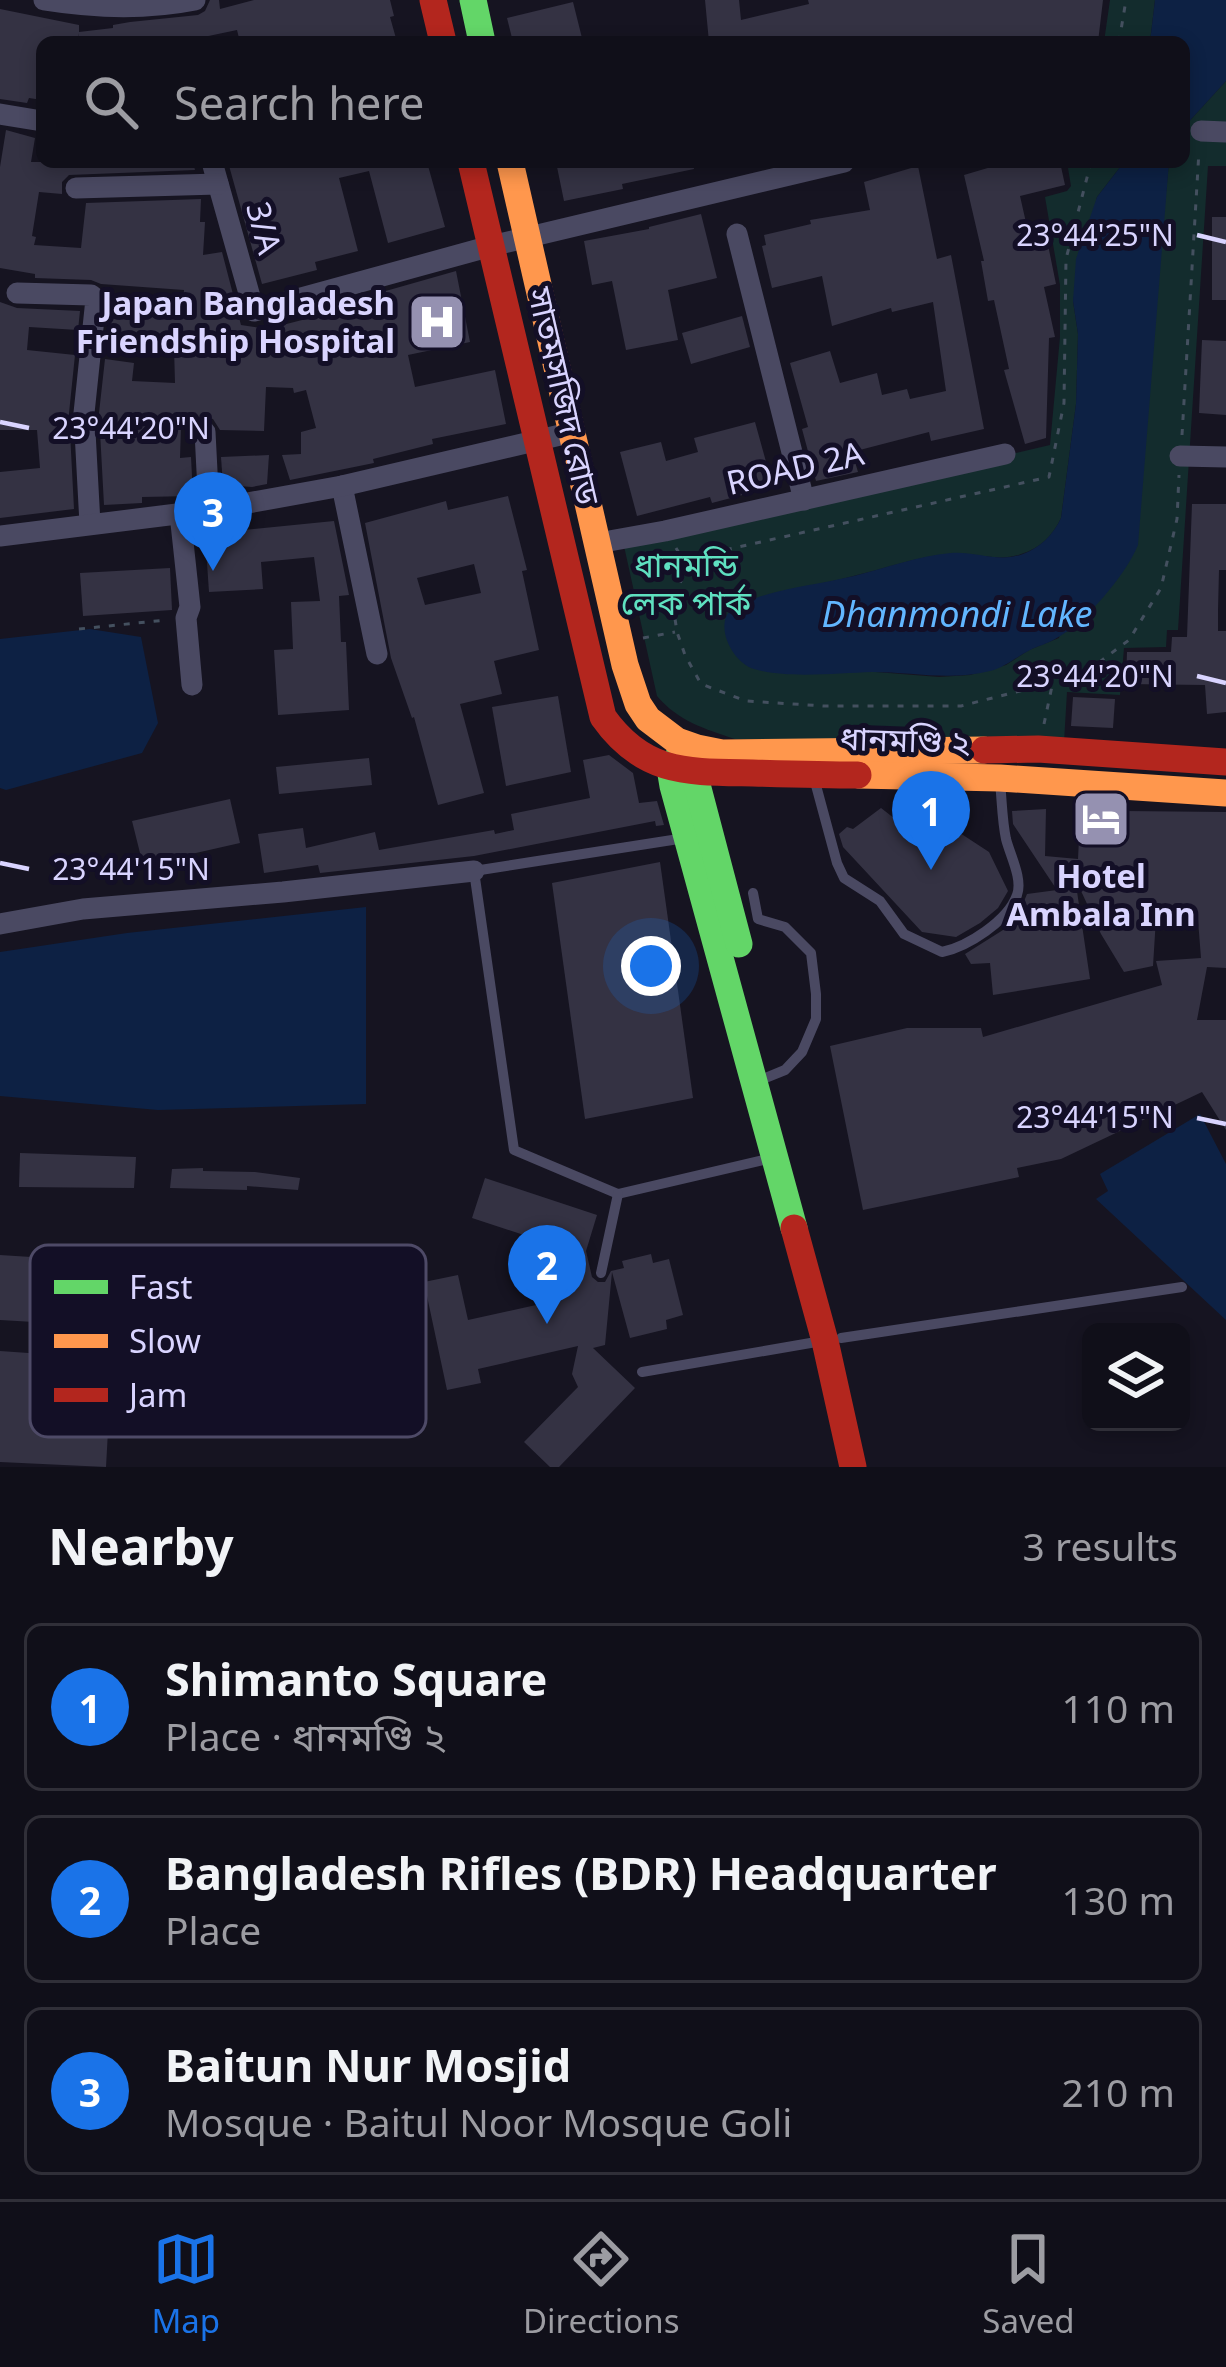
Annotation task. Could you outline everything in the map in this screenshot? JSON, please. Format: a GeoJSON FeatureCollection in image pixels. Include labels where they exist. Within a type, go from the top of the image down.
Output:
{"type":"FeatureCollection","features":[{"type":"Feature","properties":{"kind":"main road"},"geometry":{"type":"LineString","coordinates":[[433,0],[441,36]]}},
{"type":"Feature","properties":{"kind":"main road"},"geometry":{"type":"LineString","coordinates":[[472,0],[481,36]]}},
{"type":"Feature","properties":{"kind":"main road","name":"সাতমসজিদ রোড"},"geometry":{"type":"LineString","coordinates":[[472,168],[603,717]]}},
{"type":"Feature","properties":{"kind":"main road","name":"সাতমসজিদ রোড"},"geometry":{"type":"LineString","coordinates":[[511,168],[632,695],[684,763]]}},
{"type":"Feature","properties":{"kind":"main road","name":"ধানমণ্ডি ২"},"geometry":{"type":"LineString","coordinates":[[603,717],[640,757],[684,763],[1226,793]]}},
{"type":"Feature","properties":{"kind":"main road","name":"ধানমণ্ডি ২"},"geometry":{"type":"LineString","coordinates":[[684,763],[740,754],[1038,749],[1226,762]]}},
{"type":"Feature","properties":{"kind":"main road"},"geometry":{"type":"LineString","coordinates":[[684,763],[689,838],[764,1079]]}},
{"type":"Feature","properties":{"kind":"main road"},"geometry":{"type":"LineString","coordinates":[[684,763],[833,1340],[872,1467]]}},
{"type":"Feature","properties":{"kind":"main road"},"geometry":{"type":"LineString","coordinates":[[833,1340],[853,1467]]}},
{"type":"Feature","properties":{"kind":"street"},"geometry":{"type":"LineString","coordinates":[[44,0],[115,7],[195,0]]}},
{"type":"Feature","properties":{"kind":"street"},"geometry":{"type":"LineString","coordinates":[[0,114],[36,121]]}},
{"type":"Feature","properties":{"kind":"street"},"geometry":{"type":"LineString","coordinates":[[1201,131],[1226,132]]}},
{"type":"Feature","properties":{"kind":"street"},"geometry":{"type":"LineString","coordinates":[[491,246],[819,168]]}},
{"type":"Feature","properties":{"kind":"street"},"geometry":{"type":"LineString","coordinates":[[76,188],[215,173]]}},
{"type":"Feature","properties":{"kind":"street","name":"3/A"},"geometry":{"type":"LineString","coordinates":[[215,173],[254,311],[491,246]]}},
{"type":"Feature","properties":{"kind":"street"},"geometry":{"type":"LineString","coordinates":[[737,234],[803,500]]}},
{"type":"Feature","properties":{"kind":"street"},"geometry":{"type":"LineString","coordinates":[[17,293],[91,295],[96,299],[84,413],[90,524]]}},
{"type":"Feature","properties":{"kind":"street"},"geometry":{"type":"LineString","coordinates":[[205,432],[209,510]]}},
{"type":"Feature","properties":{"kind":"street"},"geometry":{"type":"LineString","coordinates":[[0,536],[209,510],[342,486],[573,432]]}},
{"type":"Feature","properties":{"kind":"street","name":"ROAD 2A"},"geometry":{"type":"LineString","coordinates":[[598,543],[1005,454]]}},
{"type":"Feature","properties":{"kind":"street"},"geometry":{"type":"LineString","coordinates":[[1180,456],[1226,457]]}},
{"type":"Feature","properties":{"kind":"street"},"geometry":{"type":"LineString","coordinates":[[342,486],[377,654]]}},
{"type":"Feature","properties":{"kind":"street"},"geometry":{"type":"LineString","coordinates":[[180,514],[192,685]]}},
{"type":"Feature","properties":{"kind":"street"},"geometry":{"type":"LineString","coordinates":[[0,924],[83,909],[474,871]]}},
{"type":"Feature","properties":{"kind":"lane"},"geometry":{"type":"LineString","coordinates":[[812,773],[844,878],[880,901],[904,934],[942,952],[988,929],[1018,894],[1000,778]]}},
{"type":"Feature","properties":{"kind":"lane"},"geometry":{"type":"LineString","coordinates":[[689,838],[474,871],[514,1150],[618,1194],[784,1155]]}},
{"type":"Feature","properties":{"kind":"lane"},"geometry":{"type":"LineString","coordinates":[[753,893],[758,919],[785,927],[812,953],[816,994],[816,1019],[802,1052],[785,1070],[764,1079]]}},
{"type":"Feature","properties":{"kind":"lane"},"geometry":{"type":"LineString","coordinates":[[602,1274],[618,1194]]}},
{"type":"Feature","properties":{"kind":"lane"},"geometry":{"type":"LineString","coordinates":[[643,1372],[1182,1287]]}},
{"type":"Feature","properties":{"kind":"path"},"geometry":{"type":"LineString","coordinates":[[1120,36],[1126,0]]}},
{"type":"Feature","properties":{"kind":"path"},"geometry":{"type":"LineString","coordinates":[[1089,168],[1066,260],[1064,403],[1049,477],[703,555],[688,567],[672,599],[677,632],[701,684],[746,701],[961,706],[1082,675],[1129,640],[1161,588],[1177,519],[1201,131]]}},
{"type":"Feature","properties":{"kind":"path"},"geometry":{"type":"LineString","coordinates":[[79,629],[186,618]]}},
{"type":"Feature","properties":{"kind":"path"},"geometry":{"type":"LineString","coordinates":[[621,642],[677,632]]}},
{"type":"Feature","properties":{"kind":"path"},"geometry":{"type":"LineString","coordinates":[[1038,749],[1052,684]]}},
{"type":"Feature","properties":{"kind":"green space"},"geometry":{"type":"Polygon","coordinates":[[[1110,0],[1155,0],[1151,36],[1105,36],[1110,0]]]}},
{"type":"Feature","properties":{"kind":"green space","name":"ধানমন্ডি লেক পার্ক"},"geometry":{"type":"Polygon","coordinates":[[[1226,81],[1226,166],[1208,166],[1178,630],[1167,630],[1166,647],[1124,648],[1120,695],[1067,692],[1064,742],[735,739],[693,723],[665,705],[657,696],[624,546],[1050,445],[1060,285],[1045,197],[1071,186],[1068,168],[1119,168],[1097,197],[1073,301],[1078,334],[1076,404],[1061,518],[1050,535],[1035,548],[1012,556],[925,558],[777,593],[731,610],[876,672],[970,675],[1006,665],[1059,638],[1165,203],[1168,168],[1190,168],[1190,120],[1226,81]]]}},
{"type":"Feature","properties":{"kind":"water"},"geometry":{"type":"Polygon","coordinates":[[[1155,0],[1226,0],[1226,81],[1190,120],[1190,36],[1151,36],[1155,0]]]}},
{"type":"Feature","properties":{"kind":"water","name":"Dhanmondi Lake"},"geometry":{"type":"Polygon","coordinates":[[[1119,168],[1169,168],[1138,545],[1114,584],[1066,632],[990,671],[946,676],[796,675],[754,669],[741,661],[727,640],[724,624],[728,613],[743,603],[914,559],[960,553],[1023,554],[1054,530],[1061,518],[1076,404],[1076,259],[1097,197],[1119,168]]]}},
{"type":"Feature","properties":{"kind":"water"},"geometry":{"type":"Polygon","coordinates":[[[90,629],[141,637],[158,723],[142,753],[0,788],[0,639],[90,629]]]}},
{"type":"Feature","properties":{"kind":"water"},"geometry":{"type":"Polygon","coordinates":[[[366,907],[366,1104],[158,1110],[0,1096],[0,952],[366,907]]]}},
{"type":"Feature","properties":{"kind":"water"},"geometry":{"type":"Polygon","coordinates":[[[1200,1114],[1226,1164],[1226,1320],[1096,1199],[1108,1191],[1100,1174],[1200,1114]]]}},
{"type":"Feature","properties":{"kind":"building"},"geometry":{"type":"Polygon","coordinates":[[[210,0],[219,0],[220,9],[254,0],[390,0],[395,36],[238,36],[237,30],[208,36],[36,36],[36,99],[29,98],[27,103],[0,99],[0,9],[79,25],[79,32],[205,11],[210,0]]]}},
{"type":"Feature","properties":{"kind":"building"},"geometry":{"type":"Polygon","coordinates":[[[705,0],[739,0],[741,20],[809,4],[808,0],[1103,0],[1099,36],[708,36],[705,0]]]}},
{"type":"Feature","properties":{"kind":"building"},"geometry":{"type":"Polygon","coordinates":[[[573,2],[582,36],[512,36],[507,18],[573,2]]]}},
{"type":"Feature","properties":{"kind":"building"},"geometry":{"type":"Polygon","coordinates":[[[6,130],[35,138],[31,162],[36,162],[36,168],[194,168],[69,175],[62,182],[62,194],[39,192],[34,245],[81,248],[86,203],[201,199],[203,255],[222,252],[241,325],[267,329],[456,271],[470,342],[408,355],[415,387],[495,370],[506,424],[432,439],[433,444],[373,459],[374,463],[290,480],[282,455],[301,454],[301,432],[316,428],[306,390],[294,393],[293,388],[266,387],[264,431],[220,430],[213,419],[205,417],[191,428],[181,427],[180,458],[191,457],[193,496],[142,497],[142,503],[104,505],[99,413],[105,359],[134,363],[132,381],[175,383],[174,347],[152,344],[153,335],[108,332],[110,312],[182,315],[184,290],[35,278],[35,274],[0,268],[0,167],[6,130]]]}},
{"type":"Feature","properties":{"kind":"building"},"geometry":{"type":"Polygon","coordinates":[[[230,168],[429,168],[445,227],[388,243],[369,171],[339,178],[358,251],[315,262],[317,270],[262,284],[230,168]]]}},
{"type":"Feature","properties":{"kind":"building"},"geometry":{"type":"Polygon","coordinates":[[[557,168],[694,168],[622,184],[623,189],[564,201],[557,168]]]}},
{"type":"Feature","properties":{"kind":"building"},"geometry":{"type":"Polygon","coordinates":[[[918,168],[937,259],[951,255],[984,429],[931,441],[929,432],[852,452],[858,472],[816,481],[802,429],[808,427],[790,363],[830,351],[840,383],[877,373],[882,395],[907,389],[910,399],[946,391],[933,302],[892,312],[891,308],[832,326],[822,276],[772,288],[762,246],[766,245],[764,235],[811,224],[810,220],[870,210],[864,182],[918,168]]]}},
{"type":"Feature","properties":{"kind":"building"},"geometry":{"type":"Polygon","coordinates":[[[988,168],[1061,168],[1065,185],[1020,196],[1032,249],[1048,245],[1056,284],[1044,287],[1055,337],[1049,338],[1046,438],[1025,444],[1004,370],[1009,369],[994,300],[988,301],[964,175],[988,168]]]}},
{"type":"Feature","properties":{"kind":"building"},"geometry":{"type":"Polygon","coordinates":[[[701,214],[717,278],[668,290],[678,340],[626,350],[612,281],[592,285],[584,241],[701,214]]]}},
{"type":"Feature","properties":{"kind":"building"},"geometry":{"type":"Polygon","coordinates":[[[1212,217],[1226,217],[1226,300],[1212,300],[1212,217]]]}},
{"type":"Feature","properties":{"kind":"building"},"geometry":{"type":"Polygon","coordinates":[[[0,302],[17,308],[80,311],[78,330],[29,327],[27,350],[75,355],[69,413],[74,509],[0,518],[0,472],[40,468],[37,430],[0,430],[0,302]]]}},
{"type":"Feature","properties":{"kind":"building"},"geometry":{"type":"Polygon","coordinates":[[[742,316],[750,347],[691,364],[682,333],[742,316]]]}},
{"type":"Feature","properties":{"kind":"building"},"geometry":{"type":"Polygon","coordinates":[[[1202,340],[1226,341],[1226,415],[1199,413],[1202,340]]]}},
{"type":"Feature","properties":{"kind":"building"},"geometry":{"type":"Polygon","coordinates":[[[755,422],[773,487],[637,516],[620,452],[661,442],[666,461],[698,452],[694,438],[755,422]]]}},
{"type":"Feature","properties":{"kind":"building"},"geometry":{"type":"Polygon","coordinates":[[[269,455],[267,484],[223,485],[221,457],[269,455]]]}},
{"type":"Feature","properties":{"kind":"building"},"geometry":{"type":"Polygon","coordinates":[[[508,496],[527,570],[522,571],[539,650],[494,661],[502,694],[460,704],[484,793],[438,805],[414,717],[391,658],[365,523],[446,501],[448,510],[508,496]],[[474,564],[417,578],[425,605],[481,593],[474,564]]]}},
{"type":"Feature","properties":{"kind":"building"},"geometry":{"type":"Polygon","coordinates":[[[1192,504],[1226,504],[1226,570],[1219,570],[1218,631],[1226,631],[1226,712],[1207,714],[1205,685],[1126,684],[1127,652],[1171,652],[1172,637],[1187,637],[1192,504]]]}},
{"type":"Feature","properties":{"kind":"building"},"geometry":{"type":"Polygon","coordinates":[[[334,521],[349,595],[339,596],[349,710],[278,715],[274,650],[293,649],[291,602],[320,601],[314,557],[261,562],[263,589],[209,592],[205,534],[334,521]]]}},
{"type":"Feature","properties":{"kind":"building"},"geometry":{"type":"Polygon","coordinates":[[[170,568],[172,610],[83,616],[80,573],[170,568]]]}},
{"type":"Feature","properties":{"kind":"building"},"geometry":{"type":"Polygon","coordinates":[[[558,696],[571,772],[506,786],[492,707],[558,696]]]}},
{"type":"Feature","properties":{"kind":"building"},"geometry":{"type":"Polygon","coordinates":[[[1073,697],[1115,699],[1113,728],[1071,726],[1073,697]]]}},
{"type":"Feature","properties":{"kind":"building"},"geometry":{"type":"Polygon","coordinates":[[[609,755],[633,773],[639,803],[657,801],[664,825],[656,826],[655,821],[474,856],[320,873],[318,865],[264,873],[258,834],[303,828],[306,848],[375,832],[379,850],[514,830],[511,814],[590,798],[583,760],[609,755]]]}},
{"type":"Feature","properties":{"kind":"building"},"geometry":{"type":"Polygon","coordinates":[[[369,758],[372,785],[279,794],[276,767],[369,758]]]}},
{"type":"Feature","properties":{"kind":"building"},"geometry":{"type":"Polygon","coordinates":[[[230,799],[240,843],[143,865],[132,821],[230,799]]]}},
{"type":"Feature","properties":{"kind":"building"},"geometry":{"type":"Polygon","coordinates":[[[881,808],[899,822],[937,818],[989,852],[1008,891],[998,908],[956,937],[922,932],[843,847],[839,834],[881,808]]]}},
{"type":"Feature","properties":{"kind":"building"},"geometry":{"type":"Polygon","coordinates":[[[1046,809],[1045,856],[1078,859],[1080,819],[1122,822],[1123,811],[1226,812],[1226,968],[1207,967],[1197,1020],[1226,1020],[1226,1130],[1202,1092],[1061,1159],[1017,1168],[1019,1177],[863,1210],[830,1046],[907,1028],[981,1028],[983,1037],[1162,985],[1156,961],[1201,958],[1198,920],[1156,918],[1153,966],[1124,972],[1075,878],[1090,979],[993,995],[990,963],[971,964],[965,954],[1003,930],[1020,911],[1027,894],[1057,890],[1013,824],[1012,811],[1046,809]]]}},
{"type":"Feature","properties":{"kind":"building"},"geometry":{"type":"Polygon","coordinates":[[[660,862],[693,1098],[585,1119],[552,883],[660,862]]]}},
{"type":"Feature","properties":{"kind":"building"},"geometry":{"type":"Polygon","coordinates":[[[20,1153],[136,1157],[134,1188],[19,1187],[20,1153]]]}},
{"type":"Feature","properties":{"kind":"building"},"geometry":{"type":"Polygon","coordinates":[[[172,1169],[300,1178],[298,1190],[170,1188],[172,1169]]]}},
{"type":"Feature","properties":{"kind":"building"},"geometry":{"type":"Polygon","coordinates":[[[485,1178],[597,1215],[586,1251],[592,1277],[598,1282],[605,1282],[611,1271],[624,1268],[622,1261],[651,1254],[653,1263],[669,1259],[683,1315],[666,1320],[667,1329],[630,1338],[612,1272],[605,1345],[593,1348],[635,1388],[559,1467],[550,1467],[524,1442],[578,1387],[572,1374],[578,1346],[478,1369],[481,1383],[447,1390],[426,1282],[458,1275],[468,1320],[563,1299],[557,1271],[544,1257],[545,1242],[472,1218],[485,1178]]]}},
{"type":"Feature","properties":{"kind":"building"},"geometry":{"type":"Polygon","coordinates":[[[0,1255],[30,1257],[30,1322],[0,1320],[0,1255]]]}},
{"type":"Feature","properties":{"kind":"building"},"geometry":{"type":"Polygon","coordinates":[[[0,1351],[30,1353],[30,1437],[108,1437],[106,1467],[0,1462],[0,1351]]]}},
{"type":"Feature","properties":{"kind":"traffic: fast"},"geometry":{"type":"LineString","coordinates":[[473,0],[481,36]]}},
{"type":"Feature","properties":{"kind":"traffic: fast"},"geometry":{"type":"LineString","coordinates":[[679,756],[670,768],[673,786],[794,1228]]}},
{"type":"Feature","properties":{"kind":"traffic: fast"},"geometry":{"type":"LineString","coordinates":[[690,758],[739,944]]}},
{"type":"Feature","properties":{"kind":"traffic: slow"},"geometry":{"type":"LineString","coordinates":[[511,168],[625,665],[648,719],[677,741],[722,753],[984,750]]}},
{"type":"Feature","properties":{"kind":"traffic: slow"},"geometry":{"type":"LineString","coordinates":[[858,775],[1000,778],[1226,793]]}},
{"type":"Feature","properties":{"kind":"traffic: jam"},"geometry":{"type":"LineString","coordinates":[[433,0],[442,36]]}},
{"type":"Feature","properties":{"kind":"traffic: jam"},"geometry":{"type":"LineString","coordinates":[[472,168],[603,717],[635,750],[669,766],[708,772],[858,775]]}},
{"type":"Feature","properties":{"kind":"traffic: jam"},"geometry":{"type":"LineString","coordinates":[[984,750],[1038,749],[1226,762]]}},
{"type":"Feature","properties":{"kind":"traffic: jam"},"geometry":{"type":"LineString","coordinates":[[794,1228],[853,1467]]}},
{"type":"Feature","properties":{"kind":"place","name":"Japan Bangladesh Friendship Hospital"},"geometry":{"type":"Point","coordinates":[437,322]}},
{"type":"Feature","properties":{"kind":"place","name":"Baitun Nur Mosjid"},"geometry":{"type":"Point","coordinates":[213,571]}},
{"type":"Feature","properties":{"kind":"place","name":"Hotel Ambala Inn"},"geometry":{"type":"Point","coordinates":[1101,819]}},
{"type":"Feature","properties":{"kind":"place","name":"Shimanto Square"},"geometry":{"type":"Point","coordinates":[931,870]}},
{"type":"Feature","properties":{"kind":"place","name":"Bangladesh Rifles (BDR) Headquarter"},"geometry":{"type":"Point","coordinates":[547,1324]}}]}
